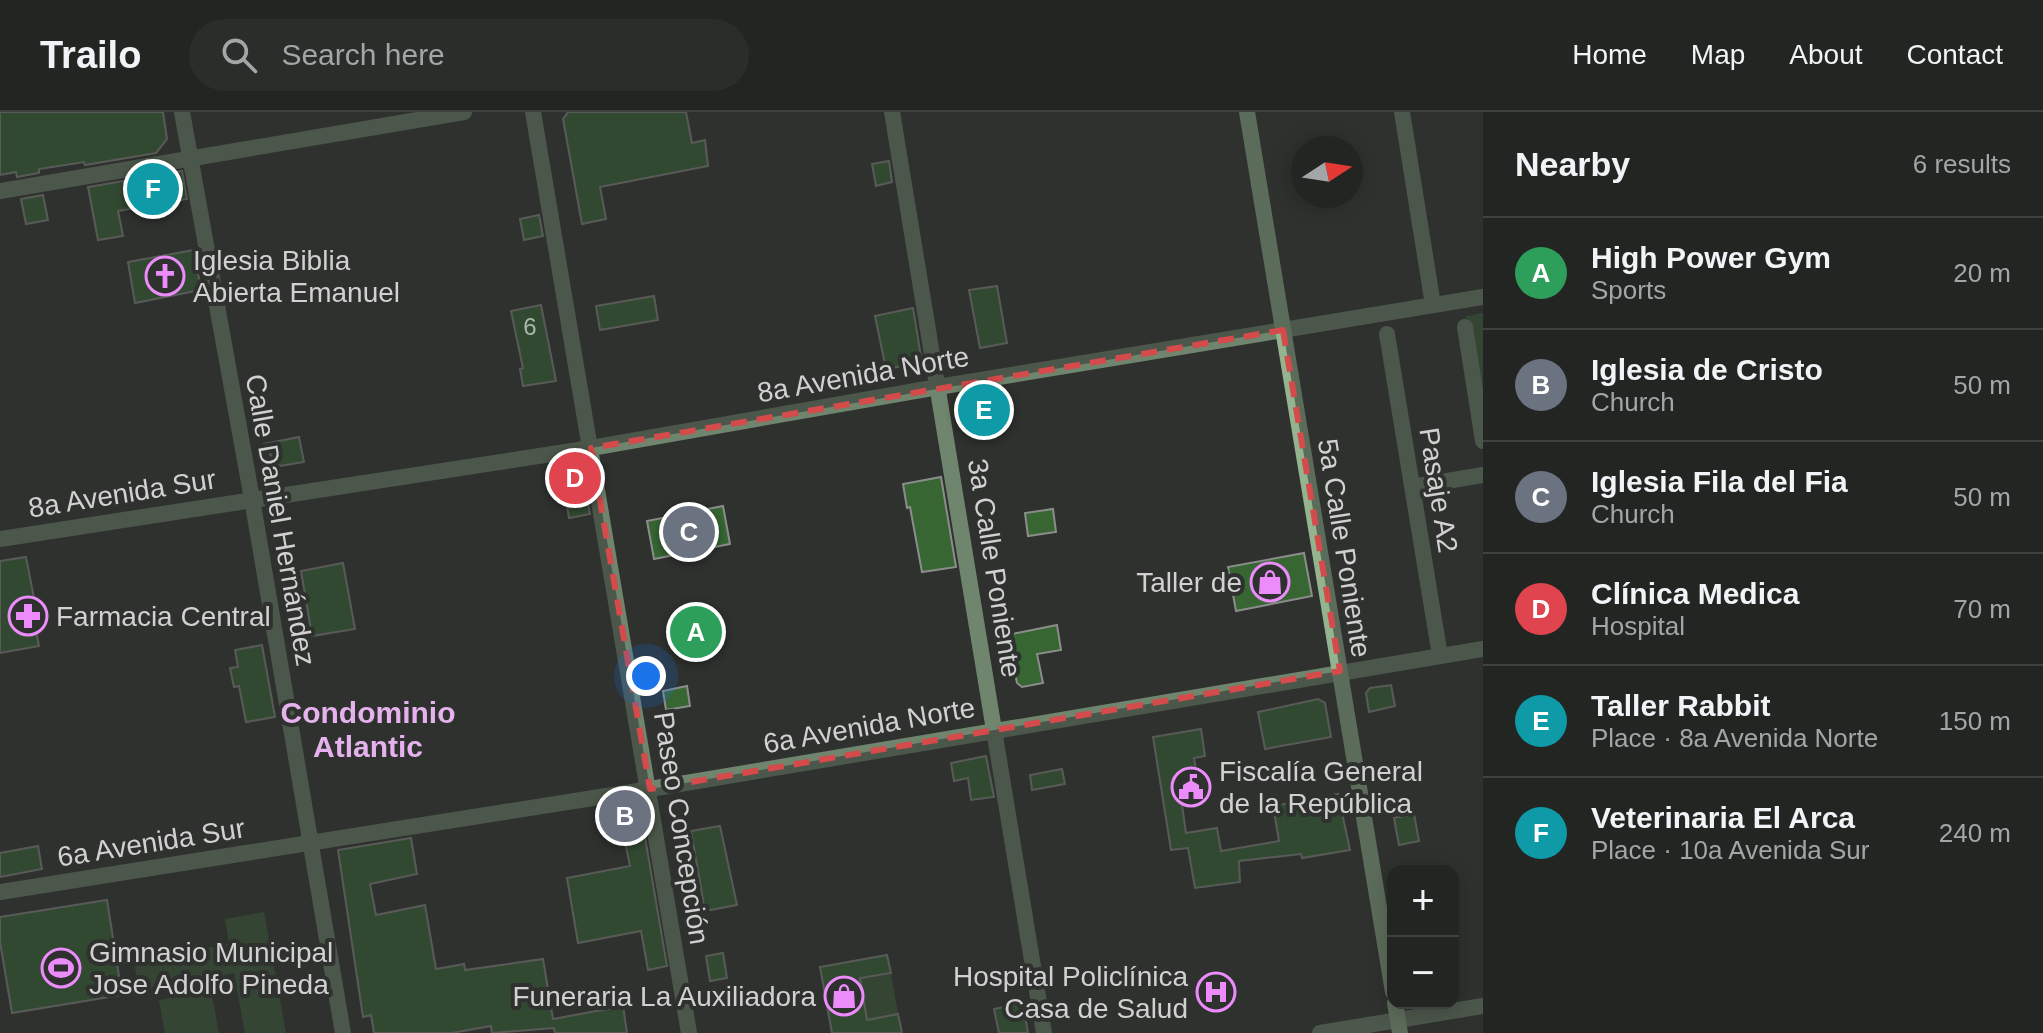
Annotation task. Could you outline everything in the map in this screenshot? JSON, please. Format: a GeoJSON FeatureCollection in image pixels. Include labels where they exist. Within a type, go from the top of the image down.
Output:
{"type":"FeatureCollection","features":[{"type":"Feature","properties":{"kind":"main road","name":"5a Calle Poniente"},"geometry":{"type":"LineString","coordinates":[[1247,112],[1387,956]]}},
{"type":"Feature","properties":{"kind":"street","name":"Calle Daniel Hernández"},"geometry":{"type":"LineString","coordinates":[[182,112],[343,1033]]}},
{"type":"Feature","properties":{"kind":"street"},"geometry":{"type":"LineString","coordinates":[[0,191],[464,112]]}},
{"type":"Feature","properties":{"kind":"street","name":"Paseo Concepción"},"geometry":{"type":"LineString","coordinates":[[533,112],[689,1033]]}},
{"type":"Feature","properties":{"kind":"street","name":"3a Calle Poniente"},"geometry":{"type":"LineString","coordinates":[[892,112],[1044,1033]]}},
{"type":"Feature","properties":{"kind":"street"},"geometry":{"type":"LineString","coordinates":[[1402,112],[1433,305]]}},
{"type":"Feature","properties":{"kind":"street","name":"8a Avenida Norte"},"geometry":{"type":"LineString","coordinates":[[252,499],[591,448],[1483,297]]}},
{"type":"Feature","properties":{"kind":"street"},"geometry":{"type":"LineString","coordinates":[[1465,327],[1482,433]]}},
{"type":"Feature","properties":{"kind":"street","name":"Pasaje A2"},"geometry":{"type":"LineString","coordinates":[[1387,334],[1440,656]]}},
{"type":"Feature","properties":{"kind":"street"},"geometry":{"type":"LineString","coordinates":[[1412,487],[1483,475]]}},
{"type":"Feature","properties":{"kind":"street","name":"8a Avenida Sur"},"geometry":{"type":"LineString","coordinates":[[0,539],[252,499]]}},
{"type":"Feature","properties":{"kind":"street","name":"6a Avenida Norte"},"geometry":{"type":"LineString","coordinates":[[311,844],[1483,649]]}},
{"type":"Feature","properties":{"kind":"street","name":"6a Avenida Sur"},"geometry":{"type":"LineString","coordinates":[[0,892],[311,844]]}},
{"type":"Feature","properties":{"kind":"street"},"geometry":{"type":"LineString","coordinates":[[1320,1033],[1399,1027],[1483,1006]]}},
{"type":"Feature","properties":{"kind":"highlighted area"},"geometry":{"type":"Polygon","coordinates":[[[1283,330],[1340,671],[650,789],[591,448],[1283,330]]]}},
{"type":"Feature","properties":{"kind":"green space"},"geometry":{"type":"Polygon","coordinates":[[[1483,313],[1483,419],[1466,316],[1483,313]]]}},
{"type":"Feature","properties":{"kind":"green space"},"geometry":{"type":"Polygon","coordinates":[[[264,912],[286,1033],[245,1033],[234,973],[139,990],[134,961],[229,944],[225,919],[264,912]]]}},
{"type":"Feature","properties":{"kind":"green space"},"geometry":{"type":"Polygon","coordinates":[[[891,973],[898,1014],[867,1020],[860,978],[891,973]]]}},
{"type":"Feature","properties":{"kind":"green space"},"geometry":{"type":"Polygon","coordinates":[[[211,991],[219,1033],[165,1033],[159,1000],[211,991]]]}},
{"type":"Feature","properties":{"kind":"building"},"geometry":{"type":"Polygon","coordinates":[[[0,112],[163,112],[167,139],[156,153],[39,169],[39,173],[17,177],[16,172],[0,175],[0,112]]]}},
{"type":"Feature","properties":{"kind":"building"},"geometry":{"type":"Polygon","coordinates":[[[568,112],[686,112],[692,143],[705,140],[708,166],[600,187],[606,219],[582,224],[563,119],[568,112]]]}},
{"type":"Feature","properties":{"kind":"building"},"geometry":{"type":"Polygon","coordinates":[[[889,161],[892,182],[876,186],[872,164],[889,161]]]}},
{"type":"Feature","properties":{"kind":"building"},"geometry":{"type":"Polygon","coordinates":[[[182,171],[187,199],[118,211],[123,236],[98,240],[88,187],[182,171]]]}},
{"type":"Feature","properties":{"kind":"building"},"geometry":{"type":"Polygon","coordinates":[[[43,195],[48,220],[26,224],[21,199],[43,195]]]}},
{"type":"Feature","properties":{"kind":"building"},"geometry":{"type":"Polygon","coordinates":[[[539,215],[543,236],[524,240],[520,219],[539,215]]]}},
{"type":"Feature","properties":{"kind":"building","name":"Iglesia Biblia Abierta Emanuel"},"geometry":{"type":"Polygon","coordinates":[[[194,250],[201,290],[135,303],[128,262],[194,250]]]}},
{"type":"Feature","properties":{"kind":"building"},"geometry":{"type":"Polygon","coordinates":[[[997,286],[1007,343],[980,348],[969,290],[997,286]]]}},
{"type":"Feature","properties":{"kind":"building"},"geometry":{"type":"Polygon","coordinates":[[[654,296],[658,320],[600,330],[596,306],[654,296]]]}},
{"type":"Feature","properties":{"kind":"building"},"geometry":{"type":"Polygon","coordinates":[[[541,305],[556,381],[523,386],[520,369],[523,368],[511,311],[541,305]]]}},
{"type":"Feature","properties":{"kind":"building"},"geometry":{"type":"Polygon","coordinates":[[[913,308],[921,357],[914,364],[886,369],[875,316],[913,308]]]}},
{"type":"Feature","properties":{"kind":"building"},"geometry":{"type":"Polygon","coordinates":[[[995,389],[1002,421],[973,427],[967,400],[972,392],[995,389]]]}},
{"type":"Feature","properties":{"kind":"building"},"geometry":{"type":"Polygon","coordinates":[[[299,437],[304,462],[280,466],[264,444],[299,437]]]}},
{"type":"Feature","properties":{"kind":"building"},"geometry":{"type":"Polygon","coordinates":[[[581,461],[590,514],[569,518],[560,464],[581,461]]]}},
{"type":"Feature","properties":{"kind":"building"},"geometry":{"type":"Polygon","coordinates":[[[941,477],[956,567],[922,572],[903,484],[941,477]]]}},
{"type":"Feature","properties":{"kind":"building"},"geometry":{"type":"Polygon","coordinates":[[[723,506],[730,544],[654,559],[647,521],[723,506]]]}},
{"type":"Feature","properties":{"kind":"building"},"geometry":{"type":"Polygon","coordinates":[[[1053,509],[1056,532],[1028,536],[1025,513],[1053,509]]]}},
{"type":"Feature","properties":{"kind":"building","name":"Taller de"},"geometry":{"type":"Polygon","coordinates":[[[1304,553],[1312,596],[1236,611],[1228,567],[1304,553]]]}},
{"type":"Feature","properties":{"kind":"building"},"geometry":{"type":"Polygon","coordinates":[[[26,557],[40,629],[36,630],[39,646],[0,653],[0,561],[26,557]]]}},
{"type":"Feature","properties":{"kind":"building"},"geometry":{"type":"Polygon","coordinates":[[[343,563],[355,629],[312,636],[301,571],[343,563]]]}},
{"type":"Feature","properties":{"kind":"building"},"geometry":{"type":"Polygon","coordinates":[[[1057,625],[1061,650],[1037,654],[1043,683],[1022,687],[1017,683],[1007,635],[1057,625]]]}},
{"type":"Feature","properties":{"kind":"building"},"geometry":{"type":"Polygon","coordinates":[[[262,645],[275,717],[246,722],[239,686],[234,687],[230,668],[238,667],[235,650],[262,645]]]}},
{"type":"Feature","properties":{"kind":"building"},"geometry":{"type":"Polygon","coordinates":[[[1391,685],[1395,706],[1369,712],[1366,693],[1370,688],[1391,685]]]}},
{"type":"Feature","properties":{"kind":"building"},"geometry":{"type":"Polygon","coordinates":[[[687,686],[690,706],[666,710],[663,691],[687,686]]]}},
{"type":"Feature","properties":{"kind":"building"},"geometry":{"type":"Polygon","coordinates":[[[1318,699],[1325,703],[1331,737],[1265,749],[1258,712],[1318,699]]]}},
{"type":"Feature","properties":{"kind":"building"},"geometry":{"type":"Polygon","coordinates":[[[1201,729],[1205,756],[1194,758],[1200,796],[1181,798],[1186,833],[1217,828],[1221,851],[1279,841],[1273,806],[1338,794],[1350,850],[1302,858],[1301,854],[1239,861],[1240,882],[1195,888],[1188,848],[1171,850],[1153,737],[1201,729]]]}},
{"type":"Feature","properties":{"kind":"building"},"geometry":{"type":"Polygon","coordinates":[[[986,756],[994,797],[971,800],[968,778],[954,781],[951,763],[986,756]]]}},
{"type":"Feature","properties":{"kind":"building"},"geometry":{"type":"Polygon","coordinates":[[[1062,769],[1065,784],[1032,790],[1030,775],[1062,769]]]}},
{"type":"Feature","properties":{"kind":"building"},"geometry":{"type":"Polygon","coordinates":[[[639,802],[667,966],[648,970],[641,931],[578,943],[567,878],[630,866],[622,827],[608,830],[604,807],[639,802]]]}},
{"type":"Feature","properties":{"kind":"building"},"geometry":{"type":"Polygon","coordinates":[[[1414,814],[1419,841],[1399,845],[1394,818],[1414,814]]]}},
{"type":"Feature","properties":{"kind":"building"},"geometry":{"type":"Polygon","coordinates":[[[720,826],[737,905],[705,911],[691,831],[720,826]]]}},
{"type":"Feature","properties":{"kind":"building"},"geometry":{"type":"Polygon","coordinates":[[[411,838],[417,874],[370,884],[376,915],[425,905],[436,969],[464,964],[465,970],[543,959],[553,1019],[623,1006],[627,1033],[555,1033],[554,1028],[492,1033],[491,1026],[452,1033],[374,1033],[371,1015],[363,1017],[338,850],[411,838]]]}},
{"type":"Feature","properties":{"kind":"building"},"geometry":{"type":"Polygon","coordinates":[[[38,846],[42,869],[0,877],[0,853],[38,846]]]}},
{"type":"Feature","properties":{"kind":"building","name":"Gimnasio Municipal Jose Adolfo Pineda"},"geometry":{"type":"Polygon","coordinates":[[[107,900],[122,995],[12,1013],[0,942],[0,917],[107,900]]]}},
{"type":"Feature","properties":{"kind":"building"},"geometry":{"type":"Polygon","coordinates":[[[723,953],[727,978],[710,981],[706,956],[723,953]]]}},
{"type":"Feature","properties":{"kind":"building","name":"Funeraria La Auxiliadora"},"geometry":{"type":"Polygon","coordinates":[[[887,955],[891,973],[860,978],[867,1020],[898,1014],[902,1033],[832,1033],[820,967],[887,955]]]}},
{"type":"Feature","properties":{"kind":"building"},"geometry":{"type":"Polygon","coordinates":[[[1023,1003],[1028,1033],[999,1033],[994,1009],[1023,1003]]]}},
{"type":"Feature","properties":{"kind":"place","name":"Veterinaria El Arca"},"geometry":{"type":"Point","coordinates":[153,189]}},
{"type":"Feature","properties":{"kind":"place","name":"Iglesia Biblia Abierta Emanuel"},"geometry":{"type":"Point","coordinates":[165,276]}},
{"type":"Feature","properties":{"kind":"place","name":"Taller Rabbit"},"geometry":{"type":"Point","coordinates":[984,410]}},
{"type":"Feature","properties":{"kind":"place","name":"Clínica Medica"},"geometry":{"type":"Point","coordinates":[575,478]}},
{"type":"Feature","properties":{"kind":"place","name":"Iglesia Fila del Fia"},"geometry":{"type":"Point","coordinates":[689,532]}},
{"type":"Feature","properties":{"kind":"place","name":"Taller de"},"geometry":{"type":"Point","coordinates":[1270,582]}},
{"type":"Feature","properties":{"kind":"place","name":"Farmacia Central"},"geometry":{"type":"Point","coordinates":[28,616]}},
{"type":"Feature","properties":{"kind":"place","name":"High Power Gym"},"geometry":{"type":"Point","coordinates":[696,632]}},
{"type":"Feature","properties":{"kind":"place","name":"Fiscalía General de la República"},"geometry":{"type":"Point","coordinates":[1191,787]}},
{"type":"Feature","properties":{"kind":"place","name":"Iglesia de Cristo"},"geometry":{"type":"Point","coordinates":[625,816]}},
{"type":"Feature","properties":{"kind":"place","name":"Gimnasio Municipal Jose Adolfo Pineda"},"geometry":{"type":"Point","coordinates":[61,968]}},
{"type":"Feature","properties":{"kind":"place","name":"Hospital Policlínica Casa de Salud"},"geometry":{"type":"Point","coordinates":[1216,992]}},
{"type":"Feature","properties":{"kind":"place","name":"Funeraria La Auxiliadora"},"geometry":{"type":"Point","coordinates":[844,996]}},
{"type":"Feature","properties":{"kind":"district","name":"Condominio Atlantic"},"geometry":{"type":"Point","coordinates":[368,730]}}]}
